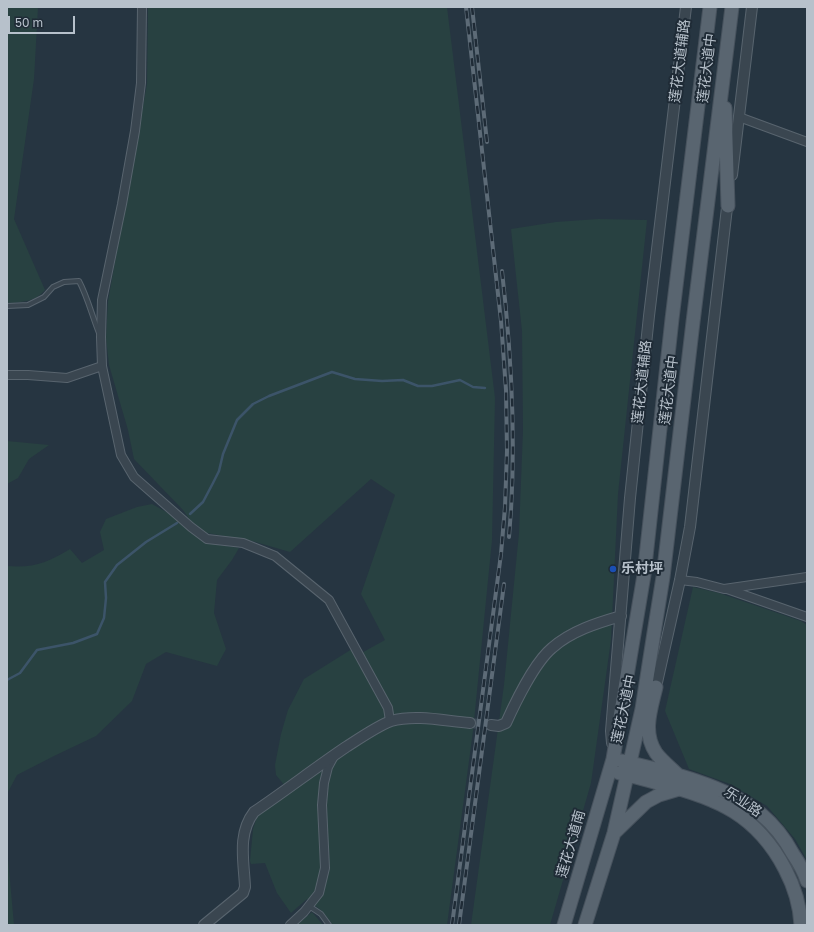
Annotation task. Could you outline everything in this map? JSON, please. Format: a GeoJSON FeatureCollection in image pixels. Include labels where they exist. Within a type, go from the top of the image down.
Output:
{"type":"FeatureCollection","features":[{"type":"Feature","properties":{"kind":"main road","name":"莲花大道中"},"geometry":{"type":"LineString","coordinates":[[611,765],[648,545],[672,319],[710,7]]}},
{"type":"Feature","properties":{"kind":"main road","name":"莲花大道中"},"geometry":{"type":"LineString","coordinates":[[628,769],[642,709],[663,577],[724,62],[732,7]]}},
{"type":"Feature","properties":{"kind":"main road"},"geometry":{"type":"LineString","coordinates":[[724,62],[728,206]]}},
{"type":"Feature","properties":{"kind":"main road"},"geometry":{"type":"LineString","coordinates":[[642,709],[656,687]]}},
{"type":"Feature","properties":{"kind":"main road"},"geometry":{"type":"LineString","coordinates":[[614,833],[646,802],[679,782],[656,753],[648,736],[648,723],[656,687]]}},
{"type":"Feature","properties":{"kind":"main road","name":"乐业路"},"geometry":{"type":"LineString","coordinates":[[611,765],[679,782],[710,786],[735,796],[760,813],[772,825],[787,844],[801,867],[807,881]]}},
{"type":"Feature","properties":{"kind":"main road","name":"莲花大道南"},"geometry":{"type":"LineString","coordinates":[[564,925],[611,765]]}},
{"type":"Feature","properties":{"kind":"main road"},"geometry":{"type":"LineString","coordinates":[[585,925],[614,833],[628,769]]}},
{"type":"Feature","properties":{"kind":"main road","name":"乐业路"},"geometry":{"type":"LineString","coordinates":[[679,782],[744,818],[764,837],[776,852],[793,887],[801,925]]}},
{"type":"Feature","properties":{"kind":"main road"},"geometry":{"type":"LineString","coordinates":[[588,842],[592,850],[600,852],[609,848]]}},
{"type":"Feature","properties":{"kind":"main road"},"geometry":{"type":"LineString","coordinates":[[580,870],[588,865],[592,865],[598,869],[601,875]]}},
{"type":"Feature","properties":{"kind":"street"},"geometry":{"type":"LineString","coordinates":[[142,7],[141,83],[135,131],[122,204],[102,300],[102,366],[121,455],[134,477],[191,527],[207,538],[243,543],[275,556],[329,600],[388,708],[390,721]]}},
{"type":"Feature","properties":{"kind":"street","name":"莲花大道辅路"},"geometry":{"type":"LineString","coordinates":[[611,765],[611,731],[630,498],[650,308],[686,7]]}},
{"type":"Feature","properties":{"kind":"street"},"geometry":{"type":"LineString","coordinates":[[656,687],[680,580],[690,527],[752,7]]}},
{"type":"Feature","properties":{"kind":"street"},"geometry":{"type":"LineString","coordinates":[[739,117],[807,142]]}},
{"type":"Feature","properties":{"kind":"street"},"geometry":{"type":"LineString","coordinates":[[7,375],[67,378],[102,366]]}},
{"type":"Feature","properties":{"kind":"street"},"geometry":{"type":"LineString","coordinates":[[724,589],[807,577]]}},
{"type":"Feature","properties":{"kind":"street"},"geometry":{"type":"LineString","coordinates":[[680,580],[697,582],[724,589],[807,617]]}},
{"type":"Feature","properties":{"kind":"street"},"geometry":{"type":"LineString","coordinates":[[491,725],[499,726],[506,723],[537,664],[560,641],[584,629],[621,616]]}},
{"type":"Feature","properties":{"kind":"street"},"geometry":{"type":"LineString","coordinates":[[204,925],[238,898],[245,887],[242,842],[248,820],[254,812],[358,739],[390,721],[423,719],[470,724]]}},
{"type":"Feature","properties":{"kind":"street"},"geometry":{"type":"LineString","coordinates":[[290,925],[319,893],[325,868],[322,805],[324,783],[328,767],[334,756]]}},
{"type":"Feature","properties":{"kind":"lane"},"geometry":{"type":"LineString","coordinates":[[7,306],[28,305],[44,296],[53,287],[64,282],[79,281],[101,338]]}},
{"type":"Feature","properties":{"kind":"lane"},"geometry":{"type":"LineString","coordinates":[[309,905],[321,914],[328,925]]}},
{"type":"Feature","properties":{"kind":"green space"},"geometry":{"type":"Polygon","coordinates":[[[7,7],[38,7],[34,79],[14,219],[45,290],[33,299],[23,302],[8,303],[7,7]]]}},
{"type":"Feature","properties":{"kind":"green space"},"geometry":{"type":"Polygon","coordinates":[[[148,7],[447,7],[495,398],[492,540],[473,731],[447,925],[333,925],[322,911],[307,899],[291,913],[277,893],[265,863],[251,864],[250,861],[253,829],[258,814],[290,792],[276,775],[275,765],[281,734],[288,710],[304,679],[352,649],[356,656],[385,640],[361,594],[395,495],[371,479],[290,552],[252,541],[207,533],[192,523],[183,510],[134,459],[128,430],[109,365],[106,338],[108,301],[147,84],[148,7]]]}},
{"type":"Feature","properties":{"kind":"green space"},"geometry":{"type":"Polygon","coordinates":[[[598,219],[647,220],[618,494],[611,640],[591,783],[550,925],[471,925],[504,685],[519,533],[523,430],[522,331],[511,229],[556,222],[598,219]]]}},
{"type":"Feature","properties":{"kind":"green space"},"geometry":{"type":"Polygon","coordinates":[[[7,441],[49,445],[29,459],[18,478],[7,484],[7,441]]]}},
{"type":"Feature","properties":{"kind":"green space"},"geometry":{"type":"Polygon","coordinates":[[[152,504],[170,514],[208,543],[239,548],[217,580],[214,613],[226,649],[217,666],[166,652],[146,664],[132,701],[96,736],[17,775],[7,794],[7,566],[40,564],[70,549],[82,563],[104,550],[100,532],[106,519],[137,507],[152,504]]]}},
{"type":"Feature","properties":{"kind":"green space"},"geometry":{"type":"Polygon","coordinates":[[[693,587],[719,593],[801,621],[807,625],[807,860],[795,839],[767,806],[730,784],[689,769],[665,711],[693,587]]]}},
{"type":"Feature","properties":{"kind":"green space"},"geometry":{"type":"Polygon","coordinates":[[[7,847],[14,925],[7,925],[7,847]]]}},
{"type":"Feature","properties":{"kind":"green space"},"geometry":{"type":"Polygon","coordinates":[[[312,912],[323,925],[297,925],[312,912]]]}},
{"type":"Feature","properties":{"kind":"waterway"},"geometry":{"type":"LineString","coordinates":[[190,514],[203,502],[213,483],[219,471],[223,454],[237,420],[253,404],[269,396],[332,372],[355,379],[382,381],[403,380],[418,386],[432,386],[460,380],[473,387],[485,388]]}},
{"type":"Feature","properties":{"kind":"waterway"},"geometry":{"type":"LineString","coordinates":[[7,680],[20,673],[37,650],[73,643],[97,634],[104,618],[106,598],[105,582],[117,565],[146,542],[177,523]]}},
{"type":"Feature","properties":{"kind":"tunnel"},"geometry":{"type":"LineString","coordinates":[[470,723],[491,725]]}},
{"type":"Feature","properties":{"kind":"railway"},"geometry":{"type":"LineString","coordinates":[[452,925],[501,554],[505,507],[507,451],[506,390],[501,321],[466,7]]}},
{"type":"Feature","properties":{"kind":"railway"},"geometry":{"type":"LineString","coordinates":[[472,7],[487,142]]}},
{"type":"Feature","properties":{"kind":"railway"},"geometry":{"type":"LineString","coordinates":[[502,271],[511,370],[513,437],[513,470],[509,537]]}},
{"type":"Feature","properties":{"kind":"railway"},"geometry":{"type":"LineString","coordinates":[[459,925],[504,584]]}},
{"type":"Feature","properties":{"kind":"place","name":"乐村坪"},"geometry":{"type":"Point","coordinates":[613,569]}}]}
